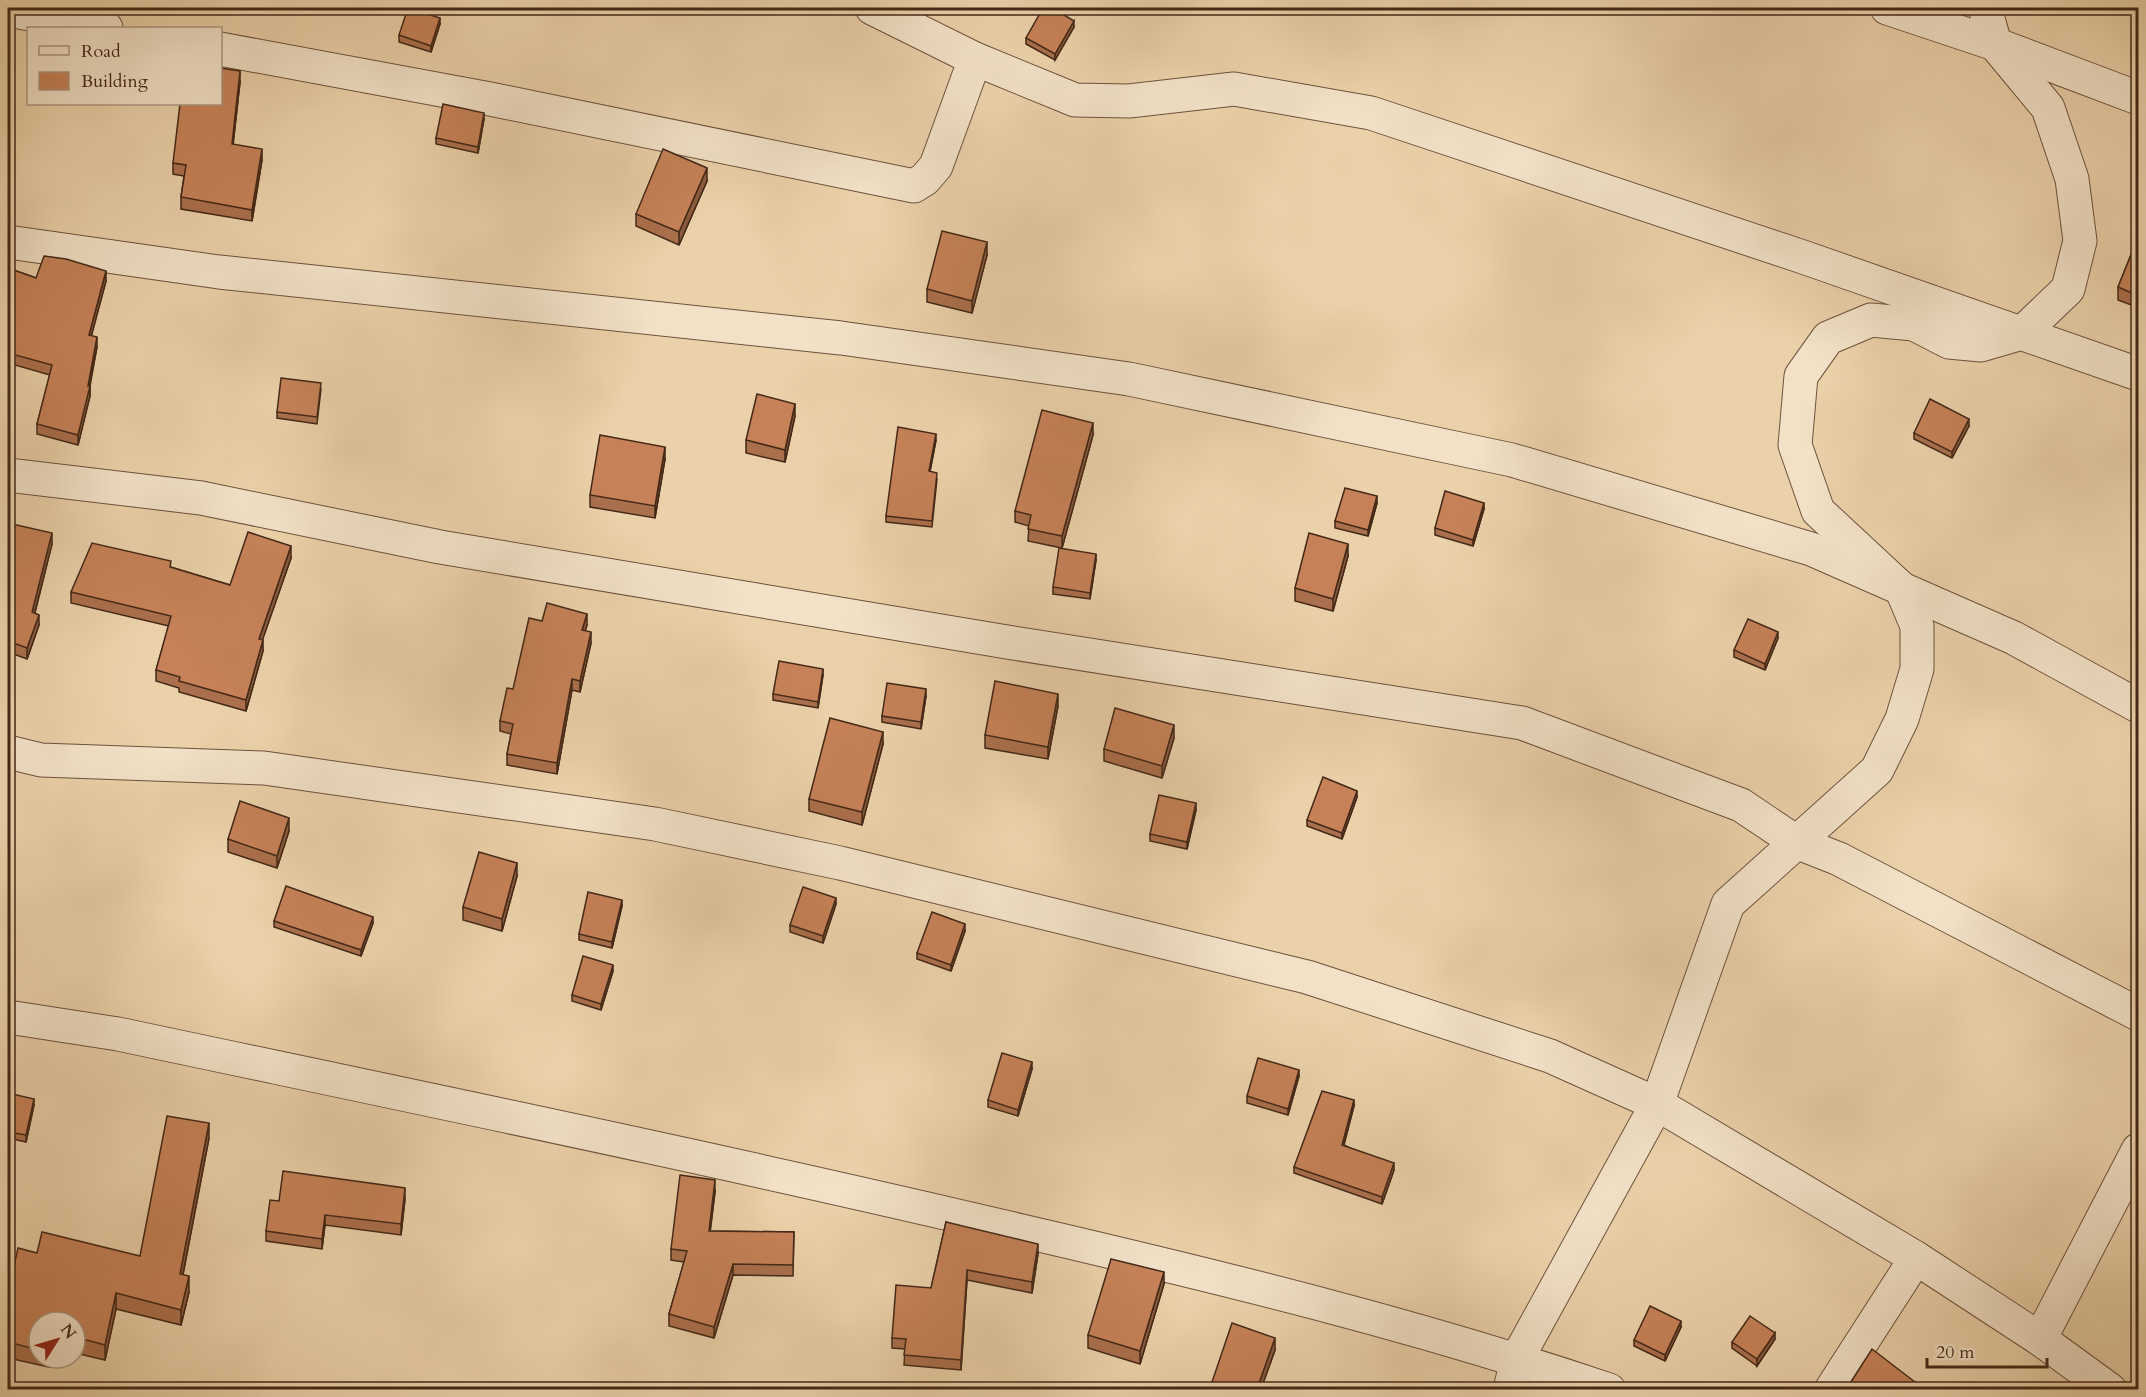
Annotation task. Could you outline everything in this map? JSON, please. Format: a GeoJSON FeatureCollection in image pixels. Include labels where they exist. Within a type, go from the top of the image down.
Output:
{"type":"FeatureCollection","features":[{"type":"Feature","properties":{"kind":"street"},"geometry":{"type":"LineString","coordinates":[[872,8],[975,59],[1075,100],[1129,101],[1234,89],[1371,114],[1803,257],[2139,374]]}},
{"type":"Feature","properties":{"kind":"street"},"geometry":{"type":"LineString","coordinates":[[1887,8],[1995,44],[2139,98]]}},
{"type":"Feature","properties":{"kind":"street"},"geometry":{"type":"LineString","coordinates":[[1514,1374],[1658,1104],[1728,904],[1877,771],[1902,719],[1917,669],[1917,626],[1901,588],[1818,511],[1795,445],[1802,376],[1828,338],[1871,320],[1914,324],[1950,342],[1981,345],[2022,333],[2068,289],[2080,241],[2072,179],[2048,108],[1995,44],[1985,8]]}},
{"type":"Feature","properties":{"kind":"street"},"geometry":{"type":"LineString","coordinates":[[8,10],[101,27]]}},
{"type":"Feature","properties":{"kind":"street"},"geometry":{"type":"LineString","coordinates":[[222,50],[490,99],[914,186],[925,180],[936,166],[975,59]]}},
{"type":"Feature","properties":{"kind":"street"},"geometry":{"type":"LineString","coordinates":[[8,242],[219,272],[841,338],[1129,379],[1512,460],[1811,549],[2014,638],[2139,706]]}},
{"type":"Feature","properties":{"kind":"street"},"geometry":{"type":"LineString","coordinates":[[8,475],[201,498],[440,547],[1007,642],[1522,723],[1741,805],[1796,843],[1839,859],[2139,1014]]}},
{"type":"Feature","properties":{"kind":"street"},"geometry":{"type":"LineString","coordinates":[[8,752],[41,760],[264,768],[655,824],[840,863],[1307,977],[1550,1056],[1658,1104],[1916,1258],[2040,1339],[2110,1389]]}},
{"type":"Feature","properties":{"kind":"street"},"geometry":{"type":"LineString","coordinates":[[8,1017],[118,1034],[824,1184],[1249,1284],[1514,1374],[1610,1389]]}},
{"type":"Feature","properties":{"kind":"street"},"geometry":{"type":"LineString","coordinates":[[2040,1339],[2139,1150]]}},
{"type":"Feature","properties":{"kind":"street"},"geometry":{"type":"LineString","coordinates":[[1831,1389],[1916,1258]]}},
{"type":"Feature","properties":{"kind":"building"},"geometry":{"type":"Polygon","coordinates":[[[408,8],[440,18],[431,46],[399,35],[408,8]]]}},
{"type":"Feature","properties":{"kind":"building"},"geometry":{"type":"Polygon","coordinates":[[[1043,8],[1053,8],[1074,21],[1055,54],[1026,38],[1043,8]]]}},
{"type":"Feature","properties":{"kind":"building"},"geometry":{"type":"Polygon","coordinates":[[[222,68],[240,71],[232,144],[262,149],[252,210],[181,197],[186,165],[173,163],[180,105],[222,105],[222,68]]]}},
{"type":"Feature","properties":{"kind":"building"},"geometry":{"type":"Polygon","coordinates":[[[443,104],[484,113],[478,147],[436,138],[443,104]]]}},
{"type":"Feature","properties":{"kind":"building"},"geometry":{"type":"Polygon","coordinates":[[[663,149],[707,168],[679,232],[636,214],[663,149]]]}},
{"type":"Feature","properties":{"kind":"building"},"geometry":{"type":"Polygon","coordinates":[[[942,231],[987,242],[972,301],[927,289],[942,231]]]}},
{"type":"Feature","properties":{"kind":"building"},"geometry":{"type":"Polygon","coordinates":[[[2139,235],[2139,296],[2118,287],[2139,235]]]}},
{"type":"Feature","properties":{"kind":"building"},"geometry":{"type":"Polygon","coordinates":[[[44,256],[66,259],[106,271],[89,335],[97,337],[88,386],[90,386],[78,435],[37,424],[52,365],[8,353],[8,268],[36,278],[44,256]]]}},
{"type":"Feature","properties":{"kind":"building"},"geometry":{"type":"Polygon","coordinates":[[[281,378],[321,383],[317,417],[277,412],[281,378]]]}},
{"type":"Feature","properties":{"kind":"building"},"geometry":{"type":"Polygon","coordinates":[[[757,394],[795,404],[785,450],[746,440],[757,394]]]}},
{"type":"Feature","properties":{"kind":"building"},"geometry":{"type":"Polygon","coordinates":[[[1930,399],[1969,419],[1952,452],[1914,433],[1930,399]]]}},
{"type":"Feature","properties":{"kind":"building"},"geometry":{"type":"Polygon","coordinates":[[[1042,410],[1093,423],[1062,536],[1028,529],[1031,515],[1015,511],[1042,410]]]}},
{"type":"Feature","properties":{"kind":"building"},"geometry":{"type":"Polygon","coordinates":[[[898,427],[936,434],[929,471],[937,473],[932,521],[886,516],[898,427]]]}},
{"type":"Feature","properties":{"kind":"building"},"geometry":{"type":"Polygon","coordinates":[[[600,435],[665,447],[655,506],[590,495],[600,435]]]}},
{"type":"Feature","properties":{"kind":"building"},"geometry":{"type":"Polygon","coordinates":[[[1345,488],[1377,496],[1368,530],[1335,521],[1345,488]]]}},
{"type":"Feature","properties":{"kind":"building"},"geometry":{"type":"Polygon","coordinates":[[[1445,491],[1484,503],[1473,540],[1435,528],[1445,491]]]}},
{"type":"Feature","properties":{"kind":"building"},"geometry":{"type":"Polygon","coordinates":[[[8,523],[52,533],[32,612],[39,615],[27,648],[8,641],[8,523]]]}},
{"type":"Feature","properties":{"kind":"building"},"geometry":{"type":"Polygon","coordinates":[[[248,532],[291,546],[259,639],[263,640],[246,700],[179,681],[180,677],[156,670],[171,616],[71,592],[92,543],[171,561],[170,567],[230,585],[248,532]]]}},
{"type":"Feature","properties":{"kind":"building"},"geometry":{"type":"Polygon","coordinates":[[[1309,533],[1348,544],[1333,599],[1295,588],[1309,533]]]}},
{"type":"Feature","properties":{"kind":"building"},"geometry":{"type":"Polygon","coordinates":[[[1059,548],[1096,554],[1090,593],[1053,587],[1059,548]]]}},
{"type":"Feature","properties":{"kind":"building"},"geometry":{"type":"Polygon","coordinates":[[[547,603],[587,614],[582,630],[591,632],[580,681],[572,679],[557,763],[507,754],[513,724],[500,721],[507,688],[513,689],[529,618],[542,621],[547,603]]]}},
{"type":"Feature","properties":{"kind":"building"},"geometry":{"type":"Polygon","coordinates":[[[1748,619],[1778,632],[1765,664],[1734,650],[1748,619]]]}},
{"type":"Feature","properties":{"kind":"building"},"geometry":{"type":"Polygon","coordinates":[[[779,661],[823,669],[818,702],[773,694],[779,661]]]}},
{"type":"Feature","properties":{"kind":"building"},"geometry":{"type":"Polygon","coordinates":[[[995,681],[1058,694],[1048,747],[985,735],[995,681]]]}},
{"type":"Feature","properties":{"kind":"building"},"geometry":{"type":"Polygon","coordinates":[[[887,683],[926,689],[921,722],[882,716],[887,683]]]}},
{"type":"Feature","properties":{"kind":"building"},"geometry":{"type":"Polygon","coordinates":[[[1115,708],[1174,725],[1162,766],[1104,749],[1115,708]]]}},
{"type":"Feature","properties":{"kind":"building"},"geometry":{"type":"Polygon","coordinates":[[[830,718],[883,732],[862,812],[809,799],[830,718]]]}},
{"type":"Feature","properties":{"kind":"building"},"geometry":{"type":"Polygon","coordinates":[[[1323,777],[1357,791],[1342,833],[1307,820],[1323,777]]]}},
{"type":"Feature","properties":{"kind":"building"},"geometry":{"type":"Polygon","coordinates":[[[1159,795],[1196,803],[1187,842],[1150,834],[1159,795]]]}},
{"type":"Feature","properties":{"kind":"building"},"geometry":{"type":"Polygon","coordinates":[[[240,801],[289,818],[277,856],[228,839],[240,801]]]}},
{"type":"Feature","properties":{"kind":"building"},"geometry":{"type":"Polygon","coordinates":[[[479,852],[517,863],[502,919],[463,907],[479,852]]]}},
{"type":"Feature","properties":{"kind":"building"},"geometry":{"type":"Polygon","coordinates":[[[286,886],[373,917],[361,950],[274,921],[286,886]]]}},
{"type":"Feature","properties":{"kind":"building"},"geometry":{"type":"Polygon","coordinates":[[[803,887],[836,898],[823,936],[790,925],[803,887]]]}},
{"type":"Feature","properties":{"kind":"building"},"geometry":{"type":"Polygon","coordinates":[[[588,892],[622,900],[612,942],[579,934],[588,892]]]}},
{"type":"Feature","properties":{"kind":"building"},"geometry":{"type":"Polygon","coordinates":[[[932,912],[965,924],[951,965],[917,953],[932,912]]]}},
{"type":"Feature","properties":{"kind":"building"},"geometry":{"type":"Polygon","coordinates":[[[583,956],[613,965],[601,1004],[572,995],[583,956]]]}},
{"type":"Feature","properties":{"kind":"building"},"geometry":{"type":"Polygon","coordinates":[[[1002,1053],[1032,1062],[1018,1110],[988,1100],[1002,1053]]]}},
{"type":"Feature","properties":{"kind":"building"},"geometry":{"type":"Polygon","coordinates":[[[1258,1058],[1299,1070],[1288,1109],[1247,1096],[1258,1058]]]}},
{"type":"Feature","properties":{"kind":"building"},"geometry":{"type":"Polygon","coordinates":[[[1322,1091],[1354,1100],[1342,1145],[1394,1163],[1382,1197],[1294,1167],[1322,1091]]]}},
{"type":"Feature","properties":{"kind":"building"},"geometry":{"type":"Polygon","coordinates":[[[8,1093],[34,1099],[26,1135],[8,1132],[8,1093]]]}},
{"type":"Feature","properties":{"kind":"building"},"geometry":{"type":"Polygon","coordinates":[[[167,1116],[209,1123],[180,1274],[189,1276],[181,1310],[116,1293],[105,1345],[87,1340],[87,1310],[27,1310],[27,1347],[8,1342],[8,1293],[18,1248],[37,1253],[42,1232],[140,1256],[167,1116]]]}},
{"type":"Feature","properties":{"kind":"building"},"geometry":{"type":"Polygon","coordinates":[[[283,1171],[405,1188],[401,1224],[325,1215],[322,1239],[266,1231],[270,1200],[279,1201],[283,1171]]]}},
{"type":"Feature","properties":{"kind":"building"},"geometry":{"type":"Polygon","coordinates":[[[680,1175],[715,1180],[709,1231],[794,1232],[793,1265],[733,1264],[714,1327],[669,1314],[687,1251],[671,1249],[680,1175]]]}},
{"type":"Feature","properties":{"kind":"building"},"geometry":{"type":"Polygon","coordinates":[[[946,1222],[1038,1244],[1032,1282],[967,1270],[961,1360],[904,1355],[906,1339],[892,1338],[896,1285],[931,1288],[946,1222]]]}},
{"type":"Feature","properties":{"kind":"building"},"geometry":{"type":"Polygon","coordinates":[[[1111,1259],[1164,1272],[1140,1351],[1088,1335],[1111,1259]]]}},
{"type":"Feature","properties":{"kind":"building"},"geometry":{"type":"Polygon","coordinates":[[[1650,1306],[1681,1321],[1665,1355],[1634,1340],[1650,1306]]]}},
{"type":"Feature","properties":{"kind":"building"},"geometry":{"type":"Polygon","coordinates":[[[1750,1316],[1775,1333],[1757,1359],[1732,1342],[1750,1316]]]}},
{"type":"Feature","properties":{"kind":"building"},"geometry":{"type":"Polygon","coordinates":[[[1232,1323],[1275,1338],[1257,1389],[1233,1389],[1212,1382],[1232,1323]]]}},
{"type":"Feature","properties":{"kind":"building"},"geometry":{"type":"Polygon","coordinates":[[[1872,1349],[1915,1382],[1909,1389],[1844,1389],[1847,1388],[1872,1349]]]}}]}
